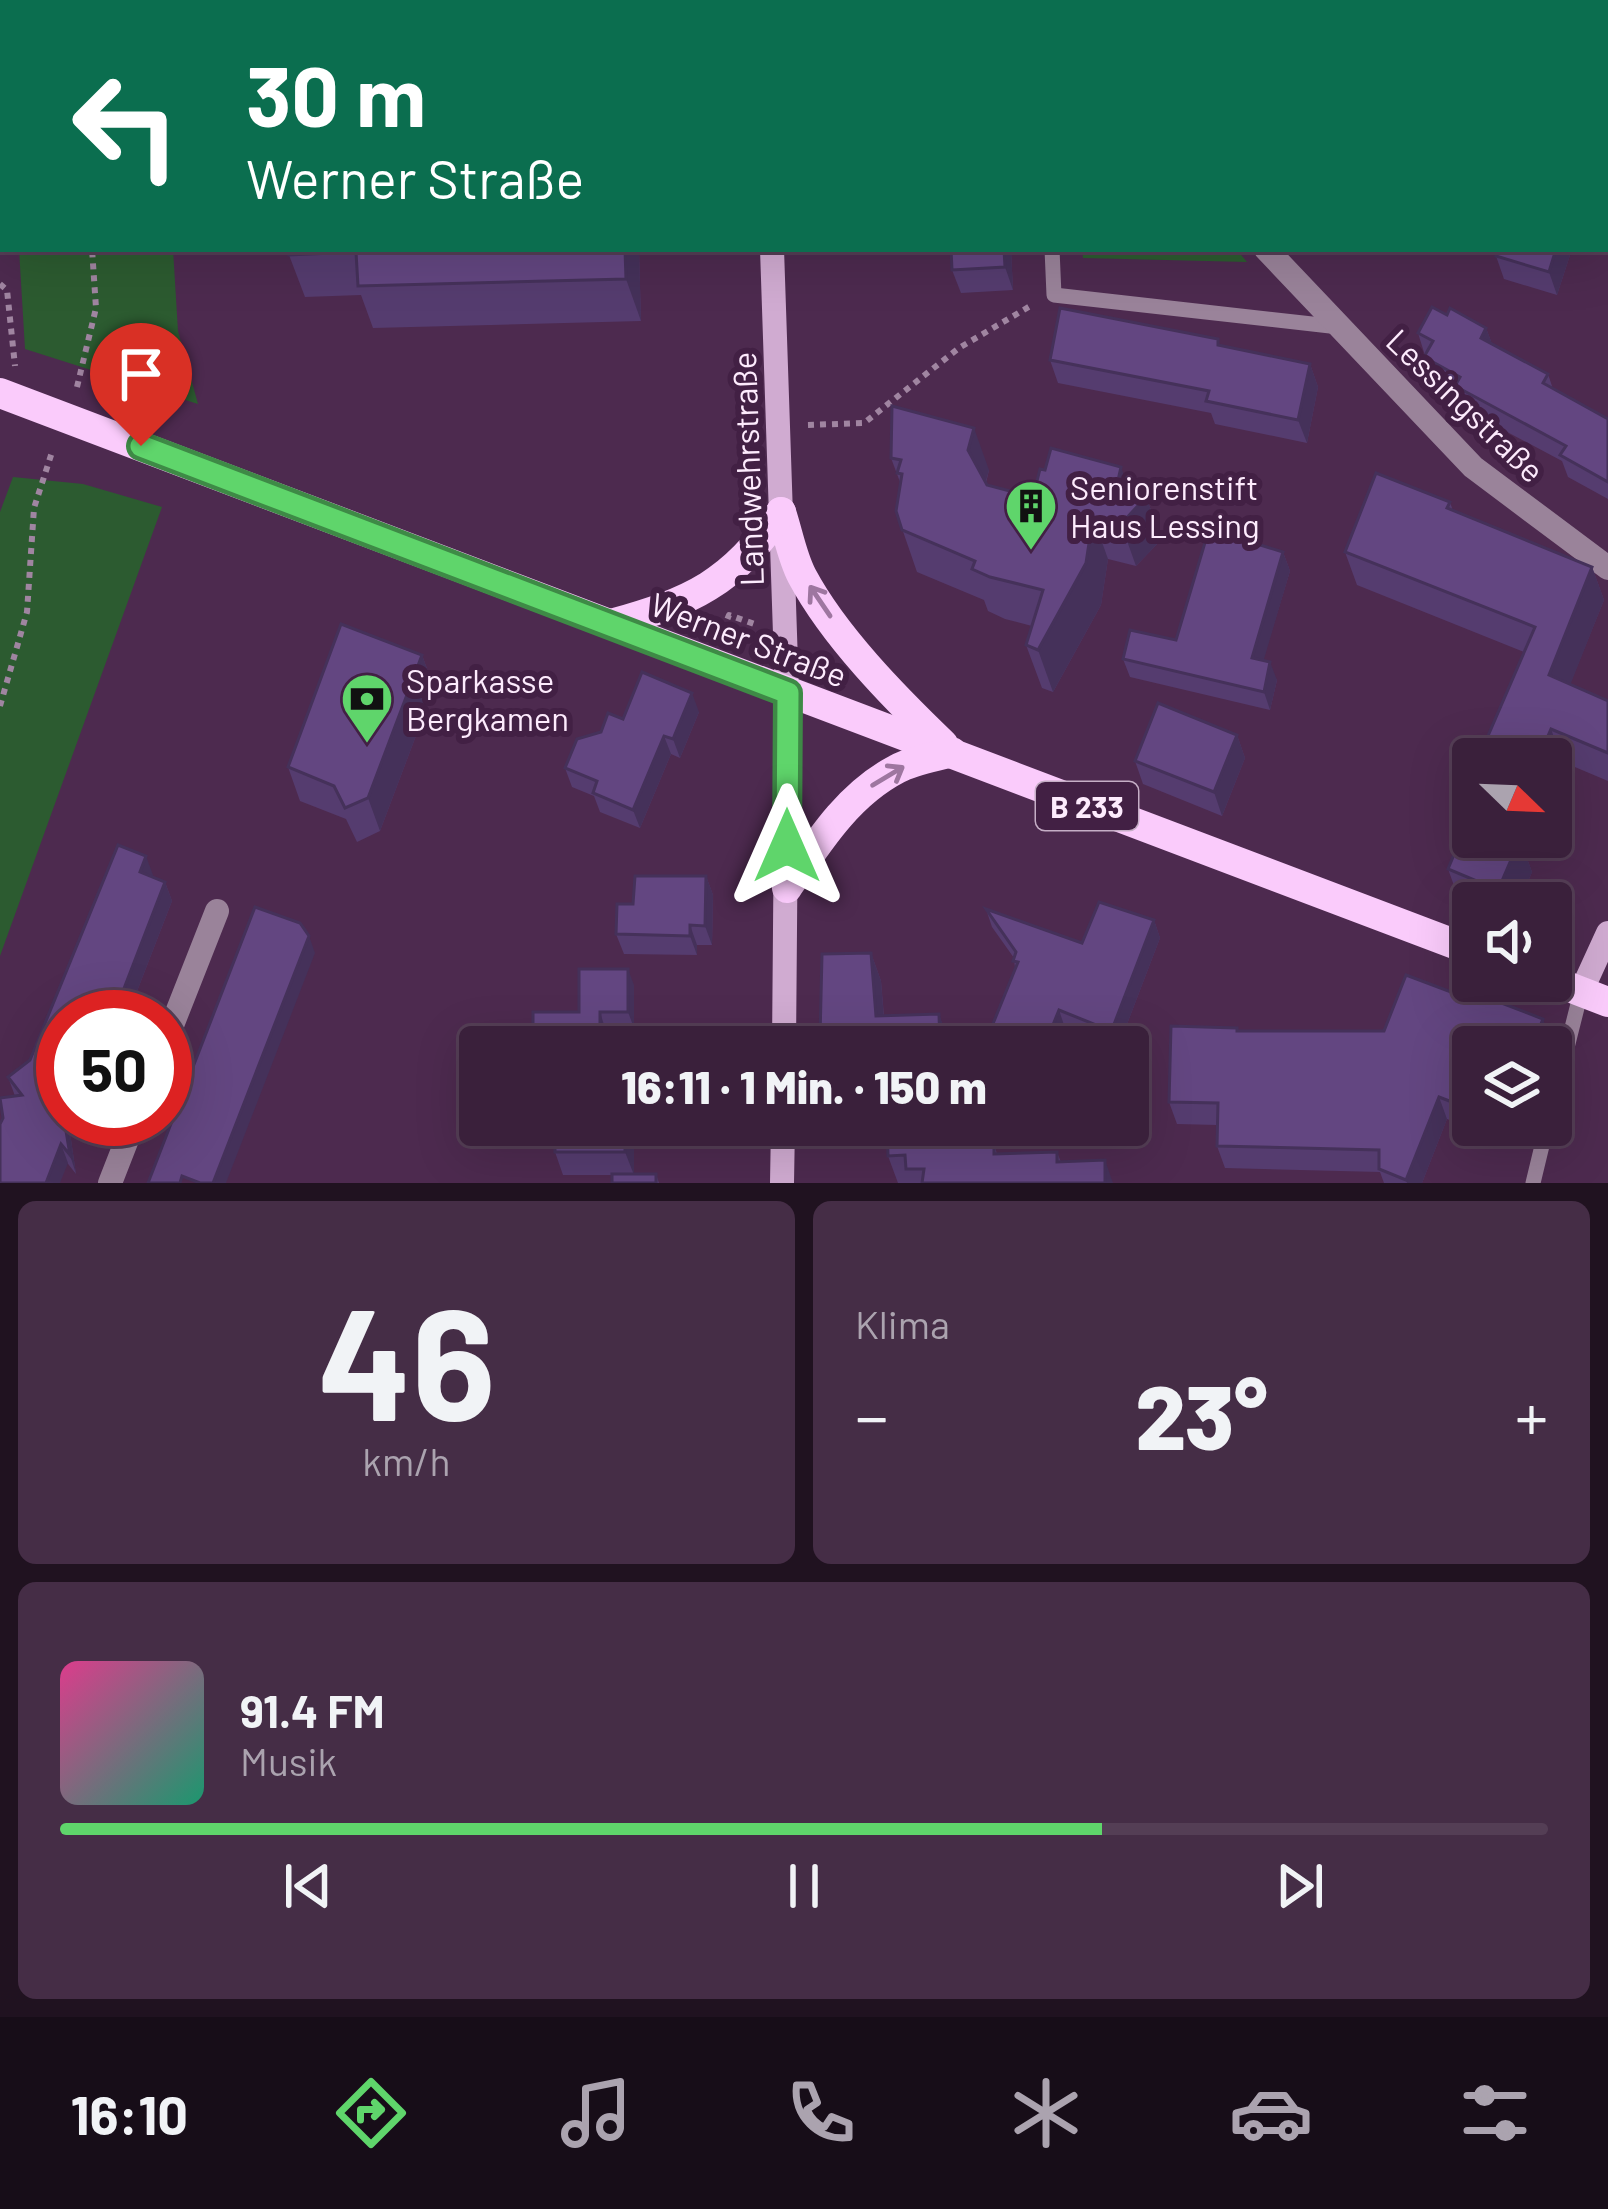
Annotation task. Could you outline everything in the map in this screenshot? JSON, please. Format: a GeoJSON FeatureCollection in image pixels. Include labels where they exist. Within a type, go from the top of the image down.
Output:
{"type":"FeatureCollection","features":[{"type":"Feature","properties":{"kind":"main road","name":"Landwehrstraße"},"geometry":{"type":"LineString","coordinates":[[772,252],[788,693],[784,1026]]}},
{"type":"Feature","properties":{"kind":"main road","name":"Werner Straße"},"geometry":{"type":"LineString","coordinates":[[9,396],[1452,943]]}},
{"type":"Feature","properties":{"kind":"main road"},"geometry":{"type":"LineString","coordinates":[[611,625],[666,609],[710,589],[757,548],[781,512]]}},
{"type":"Feature","properties":{"kind":"main road"},"geometry":{"type":"LineString","coordinates":[[781,512],[801,574],[831,618],[902,704],[952,752]]}},
{"type":"Feature","properties":{"kind":"main road"},"geometry":{"type":"LineString","coordinates":[[787,888],[825,832],[861,794],[898,767],[952,752]]}},
{"type":"Feature","properties":{"kind":"main road"},"geometry":{"type":"LineString","coordinates":[[1595,997],[1608,933]]}},
{"type":"Feature","properties":{"kind":"main road"},"geometry":{"type":"LineString","coordinates":[[782,1183],[783,1146]]}},
{"type":"Feature","properties":{"kind":"street","name":"Lessingstraße"},"geometry":{"type":"LineString","coordinates":[[1269,252],[1473,467],[1608,568]]}},
{"type":"Feature","properties":{"kind":"street"},"geometry":{"type":"LineString","coordinates":[[186,990],[218,911]]}},
{"type":"Feature","properties":{"kind":"street"},"geometry":{"type":"LineString","coordinates":[[110,1183],[124,1146]]}},
{"type":"Feature","properties":{"kind":"lane"},"geometry":{"type":"LineString","coordinates":[[1052,252],[1054,295]]}},
{"type":"Feature","properties":{"kind":"lane","name":"Lessingstraße"},"geometry":{"type":"LineString","coordinates":[[1054,295],[1340,327]]}},
{"type":"Feature","properties":{"kind":"lane"},"geometry":{"type":"LineString","coordinates":[[1572,1057],[1595,997]]}},
{"type":"Feature","properties":{"kind":"lane"},"geometry":{"type":"LineString","coordinates":[[1533,1183],[1542,1146]]}},
{"type":"Feature","properties":{"kind":"path"},"geometry":{"type":"LineString","coordinates":[[0,706],[27,612],[34,508],[87,359],[96,308],[92,252]]}},
{"type":"Feature","properties":{"kind":"path"},"geometry":{"type":"LineString","coordinates":[[0,284],[7,290],[9,396]]}},
{"type":"Feature","properties":{"kind":"path"},"geometry":{"type":"LineString","coordinates":[[780,425],[864,423],[959,348],[1012,314],[1054,295]]}},
{"type":"Feature","properties":{"kind":"green space"},"geometry":{"type":"Polygon","coordinates":[[[19,252],[173,252],[178,331],[198,404],[25,349],[19,252]]]}},
{"type":"Feature","properties":{"kind":"green space"},"geometry":{"type":"Polygon","coordinates":[[[1082,252],[1239,252],[1247,262],[1083,258],[1082,252]]]}},
{"type":"Feature","properties":{"kind":"green space"},"geometry":{"type":"Polygon","coordinates":[[[13,477],[83,484],[162,507],[0,956],[0,512],[13,477]]]}},
{"type":"Feature","properties":{"kind":"building"},"geometry":{"type":"Polygon","coordinates":[[[289,252],[356,252],[289,255],[289,252]]]}},
{"type":"Feature","properties":{"kind":"building"},"geometry":{"type":"Polygon","coordinates":[[[356,252],[625,252],[626,279],[358,286],[356,252]]]}},
{"type":"Feature","properties":{"kind":"building"},"geometry":{"type":"Polygon","coordinates":[[[951,252],[1004,252],[1005,267],[952,270],[951,252]]]}},
{"type":"Feature","properties":{"kind":"building"},"geometry":{"type":"Polygon","coordinates":[[[1497,252],[1555,252],[1549,272],[1496,256],[1497,252]]]}},
{"type":"Feature","properties":{"kind":"building"},"geometry":{"type":"Polygon","coordinates":[[[1432,307],[1447,315],[1450,308],[1486,328],[1481,338],[1548,374],[1543,383],[1608,419],[1608,482],[1560,455],[1566,446],[1455,386],[1460,377],[1424,357],[1433,341],[1418,333],[1432,307]]]}},
{"type":"Feature","properties":{"kind":"building"},"geometry":{"type":"Polygon","coordinates":[[[1060,308],[1218,339],[1218,345],[1310,364],[1298,420],[1206,401],[1209,391],[1050,360],[1060,308]]]}},
{"type":"Feature","properties":{"kind":"building"},"geometry":{"type":"Polygon","coordinates":[[[892,406],[974,428],[968,450],[987,485],[1033,497],[1051,448],[1121,467],[1119,476],[1135,480],[1132,494],[1146,497],[1121,524],[1093,517],[1086,563],[1038,650],[1026,645],[1043,590],[990,577],[972,569],[975,561],[902,530],[896,511],[901,460],[891,458],[892,406]]]}},
{"type":"Feature","properties":{"kind":"building"},"geometry":{"type":"Polygon","coordinates":[[[1376,473],[1450,502],[1447,508],[1592,567],[1549,675],[1608,701],[1608,753],[1551,729],[1547,738],[1487,738],[1535,627],[1345,552],[1376,473]]]}},
{"type":"Feature","properties":{"kind":"building"},"geometry":{"type":"Polygon","coordinates":[[[1209,529],[1283,552],[1252,658],[1270,662],[1264,692],[1123,659],[1130,630],[1176,640],[1209,529]]]}},
{"type":"Feature","properties":{"kind":"building","name":"Sparkasse Bergkamen"},"geometry":{"type":"Polygon","coordinates":[[[341,624],[422,655],[368,798],[345,808],[334,786],[288,767],[341,624]]]}},
{"type":"Feature","properties":{"kind":"building"},"geometry":{"type":"Polygon","coordinates":[[[642,672],[692,693],[673,739],[664,736],[633,810],[593,793],[597,781],[565,768],[577,739],[601,732],[608,713],[623,719],[642,672]]]}},
{"type":"Feature","properties":{"kind":"building"},"geometry":{"type":"Polygon","coordinates":[[[1158,703],[1237,735],[1214,792],[1135,761],[1158,703]]]}},
{"type":"Feature","properties":{"kind":"building"},"geometry":{"type":"Polygon","coordinates":[[[118,845],[146,856],[140,872],[165,882],[123,990],[59,990],[118,845]]]}},
{"type":"Feature","properties":{"kind":"building"},"geometry":{"type":"Polygon","coordinates":[[[1453,858],[1512,858],[1501,882],[1479,882],[1448,869],[1453,858]]]}},
{"type":"Feature","properties":{"kind":"building"},"geometry":{"type":"Polygon","coordinates":[[[635,876],[706,876],[705,926],[690,925],[690,936],[616,934],[617,904],[633,904],[635,876]]]}},
{"type":"Feature","properties":{"kind":"building"},"geometry":{"type":"Polygon","coordinates":[[[1099,902],[1154,920],[1113,1026],[1099,1026],[1059,1010],[1053,1026],[992,1026],[1018,962],[1013,961],[1016,952],[986,909],[1082,943],[1099,902]]]}},
{"type":"Feature","properties":{"kind":"building"},"geometry":{"type":"Polygon","coordinates":[[[255,907],[300,923],[309,936],[213,1183],[182,1176],[180,1183],[148,1183],[162,1146],[192,1146],[192,1070],[255,907]]]}},
{"type":"Feature","properties":{"kind":"building"},"geometry":{"type":"Polygon","coordinates":[[[871,953],[876,1016],[939,1014],[939,1026],[820,1026],[822,954],[871,953]]]}},
{"type":"Feature","properties":{"kind":"building"},"geometry":{"type":"Polygon","coordinates":[[[579,969],[628,969],[628,1012],[600,1012],[600,1026],[533,1026],[533,1012],[579,1012],[579,969]]]}},
{"type":"Feature","properties":{"kind":"building"},"geometry":{"type":"Polygon","coordinates":[[[1406,975],[1452,992],[1452,1002],[1499,1002],[1543,1019],[1540,1026],[1452,1026],[1452,1102],[1439,1097],[1406,1180],[1379,1169],[1379,1150],[1217,1146],[1218,1103],[1169,1102],[1171,1026],[1384,1031],[1406,975]]]}},
{"type":"Feature","properties":{"kind":"building"},"geometry":{"type":"Polygon","coordinates":[[[36,1045],[36,1146],[60,1146],[46,1183],[0,1183],[0,1098],[22,1095],[8,1077],[30,1060],[36,1045]]]}},
{"type":"Feature","properties":{"kind":"building"},"geometry":{"type":"Polygon","coordinates":[[[555,1146],[625,1146],[625,1152],[555,1152],[555,1146]]]}},
{"type":"Feature","properties":{"kind":"building"},"geometry":{"type":"Polygon","coordinates":[[[888,1146],[994,1146],[994,1154],[1057,1152],[1057,1162],[1105,1160],[1105,1183],[922,1183],[924,1169],[906,1169],[905,1155],[888,1156],[888,1146]]]}},
{"type":"Feature","properties":{"kind":"building"},"geometry":{"type":"Polygon","coordinates":[[[612,1174],[656,1174],[656,1183],[612,1183],[612,1174]]]}},
{"type":"Feature","properties":{"kind":"place","name":"Seniorenstift Haus Lessing"},"geometry":{"type":"Point","coordinates":[1031,552]}},
{"type":"Feature","properties":{"kind":"place","name":"Sparkasse Bergkamen"},"geometry":{"type":"Point","coordinates":[367,745]}},
{"type":"Feature","properties":{"kind":"route"},"geometry":{"type":"LineString","coordinates":[[141,446],[788,693],[787,846]]}}]}
